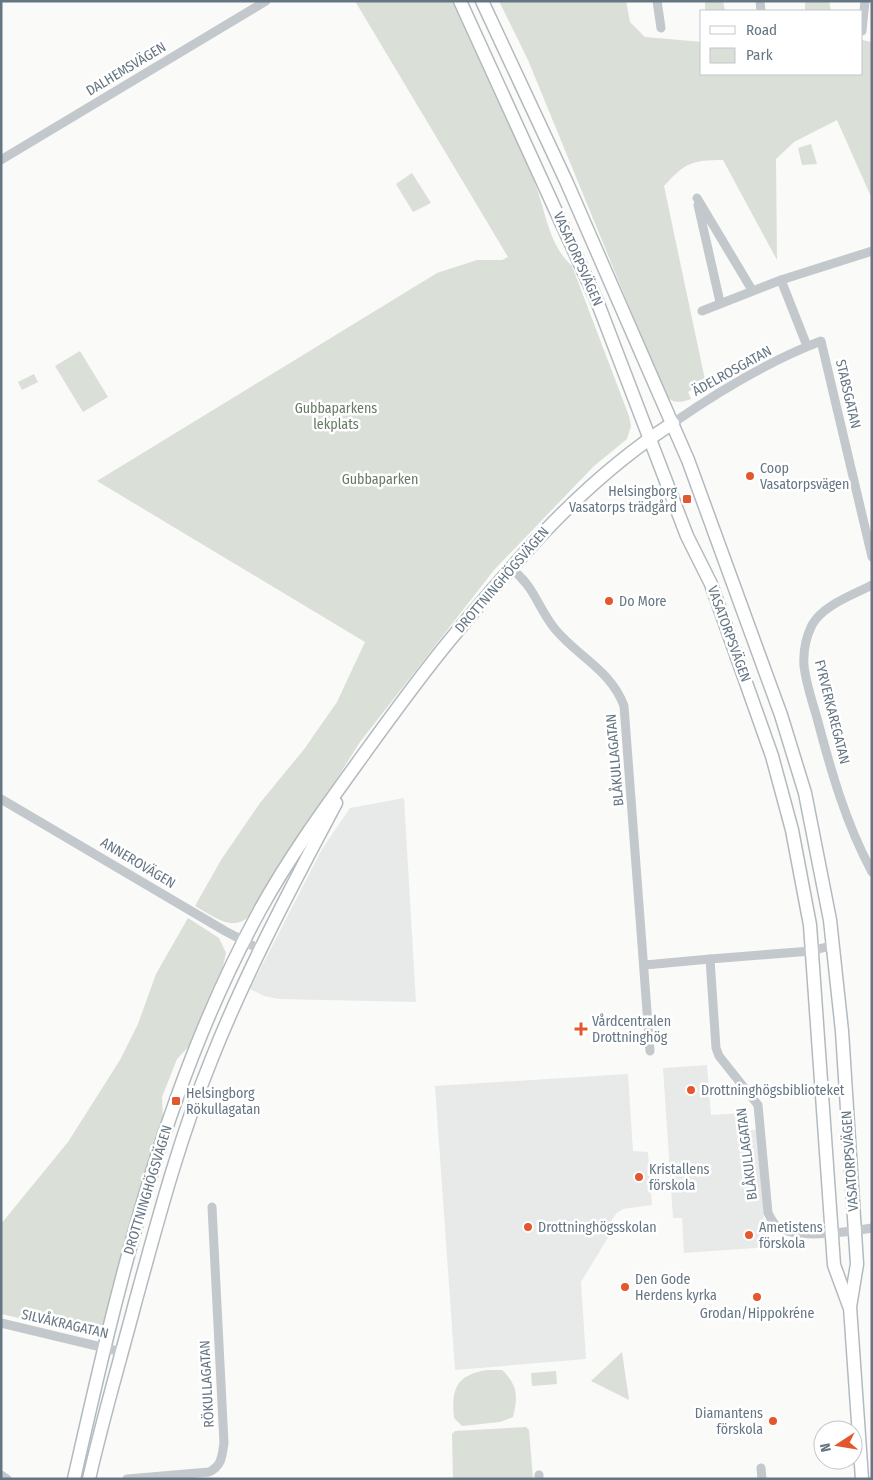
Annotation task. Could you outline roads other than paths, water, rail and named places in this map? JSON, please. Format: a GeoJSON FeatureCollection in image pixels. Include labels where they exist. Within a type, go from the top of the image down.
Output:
{"type":"FeatureCollection","features":[{"type":"Feature","properties":{"kind":"main road","name":"VASATORPSVÄGEN"},"geometry":{"type":"LineString","coordinates":[[460,1],[597,301],[687,536],[711,584],[772,756],[788,814],[801,873],[811,951],[834,1265],[850,1307]]}},
{"type":"Feature","properties":{"kind":"main road","name":"VASATORPSVÄGEN"},"geometry":{"type":"LineString","coordinates":[[482,1],[563,174],[673,423],[701,492],[793,752],[813,825],[834,945],[842,1031],[850,1232],[857,1264],[850,1307],[858,1420]]}},
{"type":"Feature","properties":{"kind":"main road","name":"DROTTNINGHÖGSVÄGEN"},"geometry":{"type":"LineString","coordinates":[[74,1479],[104,1346],[137,1221],[168,1123],[199,1041],[244,941],[285,869],[321,813],[411,689],[510,568],[575,499],[609,469],[673,423]]}},
{"type":"Feature","properties":{"kind":"main road","name":"DROTTNINGHÖGSVÄGEN"},"geometry":{"type":"LineString","coordinates":[[89,1479],[164,1196],[184,1132],[231,1012],[357,763]]}},
{"type":"Feature","properties":{"kind":"street","name":"DALHEMSVÄGEN"},"geometry":{"type":"LineString","coordinates":[[1,160],[266,1]]}},
{"type":"Feature","properties":{"kind":"street"},"geometry":{"type":"LineString","coordinates":[[657,1],[661,28]]}},
{"type":"Feature","properties":{"kind":"street"},"geometry":{"type":"LineString","coordinates":[[863,16],[864,1]]}},
{"type":"Feature","properties":{"kind":"street"},"geometry":{"type":"LineString","coordinates":[[720,302],[697,198],[752,290]]}},
{"type":"Feature","properties":{"kind":"street"},"geometry":{"type":"LineString","coordinates":[[702,310],[780,280],[872,251]]}},
{"type":"Feature","properties":{"kind":"street"},"geometry":{"type":"LineString","coordinates":[[780,280],[807,346]]}},
{"type":"Feature","properties":{"kind":"street","name":"STABSGATAN"},"geometry":{"type":"LineString","coordinates":[[807,346],[821,341],[872,557]]}},
{"type":"Feature","properties":{"kind":"street","name":"ÄDELROSGATAN"},"geometry":{"type":"LineString","coordinates":[[673,423],[708,399],[807,346]]}},
{"type":"Feature","properties":{"kind":"street","name":"BLÅKULLAGATAN"},"geometry":{"type":"LineString","coordinates":[[510,568],[530,585],[541,608],[556,630],[613,683],[624,706],[650,1051]]}},
{"type":"Feature","properties":{"kind":"street","name":"FYRVERKAREGATAN"},"geometry":{"type":"LineString","coordinates":[[872,585],[817,618],[807,638],[804,663],[810,692],[837,789],[854,838],[872,872]]}},
{"type":"Feature","properties":{"kind":"street","name":"ANNEROVÄGEN"},"geometry":{"type":"LineString","coordinates":[[1,799],[261,950]]}},
{"type":"Feature","properties":{"kind":"street"},"geometry":{"type":"LineString","coordinates":[[645,965],[811,951],[834,945]]}},
{"type":"Feature","properties":{"kind":"street","name":"BLÅKULLAGATAN"},"geometry":{"type":"LineString","coordinates":[[710,959],[716,1048],[719,1056],[758,1105],[768,1213],[781,1230],[816,1234],[850,1232],[872,1228]]}},
{"type":"Feature","properties":{"kind":"street","name":"RÖKULLAGATAN"},"geometry":{"type":"LineString","coordinates":[[127,1479],[209,1472],[216,1469],[221,1461],[224,1443],[212,1207]]}},
{"type":"Feature","properties":{"kind":"street","name":"SILVÅKRAGATAN"},"geometry":{"type":"LineString","coordinates":[[1,1322],[122,1352]]}},
{"type":"Feature","properties":{"kind":"street"},"geometry":{"type":"LineString","coordinates":[[761,1468],[762,1479]]}},
{"type":"Feature","properties":{"kind":"street"},"geometry":{"type":"LineString","coordinates":[[1,1475],[7,1479]]}},
{"type":"Feature","properties":{"kind":"place","name":"Coop Vasatorpsvägen"},"geometry":{"type":"Point","coordinates":[750,476]}},
{"type":"Feature","properties":{"kind":"place","name":"Helsingborg Vasatorps trädgård"},"geometry":{"type":"Point","coordinates":[687,499]}},
{"type":"Feature","properties":{"kind":"place","name":"Do More"},"geometry":{"type":"Point","coordinates":[609,601]}},
{"type":"Feature","properties":{"kind":"place","name":"Vårdcentralen Drottninghög"},"geometry":{"type":"Point","coordinates":[581,1029]}},
{"type":"Feature","properties":{"kind":"place","name":"Drottninghögsbiblioteket"},"geometry":{"type":"Point","coordinates":[691,1090]}},
{"type":"Feature","properties":{"kind":"place","name":"Helsingborg Rökullagatan"},"geometry":{"type":"Point","coordinates":[176,1101]}},
{"type":"Feature","properties":{"kind":"place","name":"Kristallens förskola"},"geometry":{"type":"Point","coordinates":[639,1177]}},
{"type":"Feature","properties":{"kind":"place","name":"Drottninghögsskolan"},"geometry":{"type":"Point","coordinates":[528,1227]}},
{"type":"Feature","properties":{"kind":"place","name":"Ametistens förskola"},"geometry":{"type":"Point","coordinates":[749,1235]}},
{"type":"Feature","properties":{"kind":"place","name":"Den Gode Herdens kyrka"},"geometry":{"type":"Point","coordinates":[625,1287]}},
{"type":"Feature","properties":{"kind":"place","name":"Grodan/Hippokréne"},"geometry":{"type":"Point","coordinates":[757,1297]}},
{"type":"Feature","properties":{"kind":"place","name":"Diamantens förskola"},"geometry":{"type":"Point","coordinates":[773,1421]}},
{"type":"Feature","properties":{"kind":"park label","name":"Gubbaparkens lekplats"},"geometry":{"type":"Point","coordinates":[336,416]}},
{"type":"Feature","properties":{"kind":"park label","name":"Gubbaparken"},"geometry":{"type":"Point","coordinates":[380,479]}}]}
